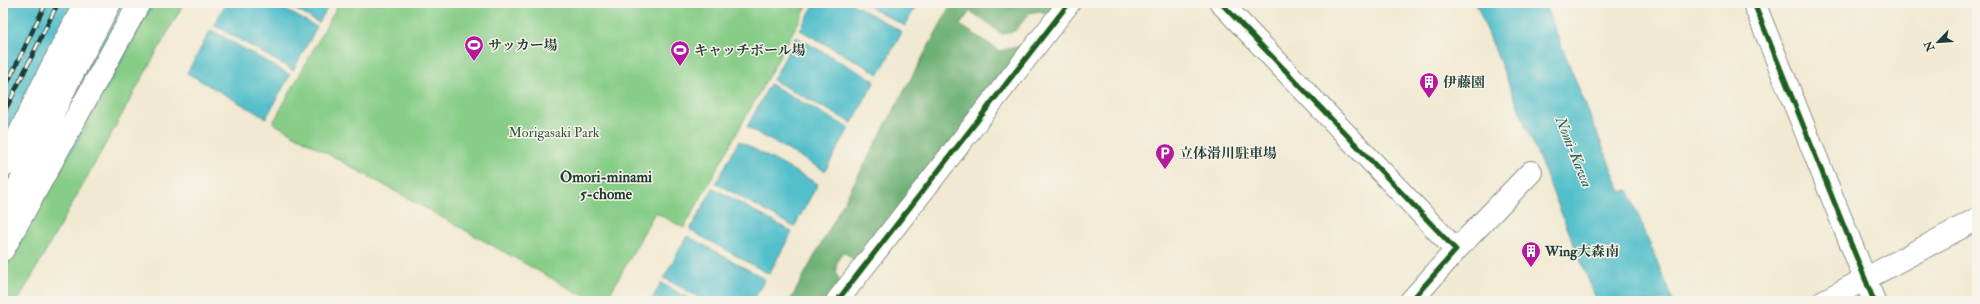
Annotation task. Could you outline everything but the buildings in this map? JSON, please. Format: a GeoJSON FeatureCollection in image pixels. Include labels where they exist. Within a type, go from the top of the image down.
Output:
{"type":"FeatureCollection","features":[{"type":"Feature","properties":{"kind":"main road"},"geometry":{"type":"LineString","coordinates":[[3,167],[50,70],[85,3]]}},
{"type":"Feature","properties":{"kind":"main road"},"geometry":{"type":"LineString","coordinates":[[3,218],[69,80],[110,3]]}},
{"type":"Feature","properties":{"kind":"main road"},"geometry":{"type":"LineString","coordinates":[[3,250],[139,3]]}},
{"type":"Feature","properties":{"kind":"main road"},"geometry":{"type":"LineString","coordinates":[[837,301],[1069,3]]}},
{"type":"Feature","properties":{"kind":"main road"},"geometry":{"type":"LineString","coordinates":[[1221,3],[1456,250]]}},
{"type":"Feature","properties":{"kind":"main road"},"geometry":{"type":"LineString","coordinates":[[1754,3],[1874,301]]}},
{"type":"Feature","properties":{"kind":"main road"},"geometry":{"type":"LineString","coordinates":[[1411,301],[1456,250],[1531,172]]}},
{"type":"Feature","properties":{"kind":"main road"},"geometry":{"type":"LineString","coordinates":[[1824,301],[1977,219]]}},
{"type":"Feature","properties":{"kind":"green space"},"geometry":{"type":"Polygon","coordinates":[[[154,3],[184,3],[18,301],[3,301],[3,273],[154,3]]]}},
{"type":"Feature","properties":{"kind":"green space","name":"Morigasaki Park"},"geometry":{"type":"Polygon","coordinates":[[[339,3],[809,3],[684,228],[655,212],[606,301],[592,301],[273,123],[339,3]]]}},
{"type":"Feature","properties":{"kind":"green space"},"geometry":{"type":"Polygon","coordinates":[[[952,3],[1061,3],[1050,17],[1041,11],[1029,13],[1015,31],[1002,34],[970,11],[960,25],[1000,51],[1028,44],[856,262],[844,252],[840,256],[836,264],[836,273],[843,286],[832,301],[790,301],[952,3]]]}},
{"type":"Feature","properties":{"kind":"water"},"geometry":{"type":"Polygon","coordinates":[[[3,3],[154,3],[3,273],[3,3]]]}},
{"type":"Feature","properties":{"kind":"water"},"geometry":{"type":"Polygon","coordinates":[[[226,3],[273,3],[317,27],[293,70],[214,25],[226,3]]]}},
{"type":"Feature","properties":{"kind":"water"},"geometry":{"type":"Polygon","coordinates":[[[284,3],[330,3],[319,23],[284,3]]]}},
{"type":"Feature","properties":{"kind":"water"},"geometry":{"type":"Polygon","coordinates":[[[815,3],[851,3],[902,32],[879,74],[800,30],[815,3]]]}},
{"type":"Feature","properties":{"kind":"water"},"geometry":{"type":"Polygon","coordinates":[[[863,3],[918,3],[905,26],[863,3]]]}},
{"type":"Feature","properties":{"kind":"water","name":"Nomi-Kawa"},"geometry":{"type":"Polygon","coordinates":[[[1476,3],[1544,3],[1621,192],[1628,190],[1673,301],[1597,301],[1476,3]]]}},
{"type":"Feature","properties":{"kind":"water"},"geometry":{"type":"Polygon","coordinates":[[[211,30],[290,75],[266,118],[187,73],[211,30]]]}},
{"type":"Feature","properties":{"kind":"water"},"geometry":{"type":"Polygon","coordinates":[[[796,37],[875,81],[852,123],[773,80],[796,37]]]}},
{"type":"Feature","properties":{"kind":"water"},"geometry":{"type":"Polygon","coordinates":[[[770,84],[849,128],[825,171],[747,127],[770,84]]]}},
{"type":"Feature","properties":{"kind":"water"},"geometry":{"type":"Polygon","coordinates":[[[739,141],[818,184],[794,227],[716,183],[739,141]]]}},
{"type":"Feature","properties":{"kind":"water"},"geometry":{"type":"Polygon","coordinates":[[[713,188],[792,232],[769,274],[690,230],[713,188]]]}},
{"type":"Feature","properties":{"kind":"water"},"geometry":{"type":"Polygon","coordinates":[[[687,236],[765,279],[753,301],[705,301],[664,278],[687,236]]]}},
{"type":"Feature","properties":{"kind":"water"},"geometry":{"type":"Polygon","coordinates":[[[661,283],[693,301],[651,301],[661,283]]]}},
{"type":"Feature","properties":{"kind":"railway"},"geometry":{"type":"LineString","coordinates":[[3,92],[46,3]]}},
{"type":"Feature","properties":{"kind":"railway"},"geometry":{"type":"LineString","coordinates":[[3,115],[58,3]]}},
{"type":"Feature","properties":{"kind":"cycle path"},"geometry":{"type":"LineString","coordinates":[[837,301],[1069,3]]}},
{"type":"Feature","properties":{"kind":"cycle path"},"geometry":{"type":"LineString","coordinates":[[1221,3],[1456,250],[1411,301]]}},
{"type":"Feature","properties":{"kind":"cycle path"},"geometry":{"type":"LineString","coordinates":[[1754,3],[1874,301]]}},
{"type":"Feature","properties":{"kind":"place","name":"サッカー場"},"geometry":{"type":"Point","coordinates":[474,62]}},
{"type":"Feature","properties":{"kind":"place","name":"キャッチボール場"},"geometry":{"type":"Point","coordinates":[680,67]}},
{"type":"Feature","properties":{"kind":"place","name":"伊藤園"},"geometry":{"type":"Point","coordinates":[1429,99]}},
{"type":"Feature","properties":{"kind":"place","name":"立体滑川駐車場"},"geometry":{"type":"Point","coordinates":[1165,170]}},
{"type":"Feature","properties":{"kind":"place","name":"Wing大森南"},"geometry":{"type":"Point","coordinates":[1531,268]}},
{"type":"Feature","properties":{"kind":"district","name":"Omori-minami 5-chome"},"geometry":{"type":"Point","coordinates":[606,186]}}]}
